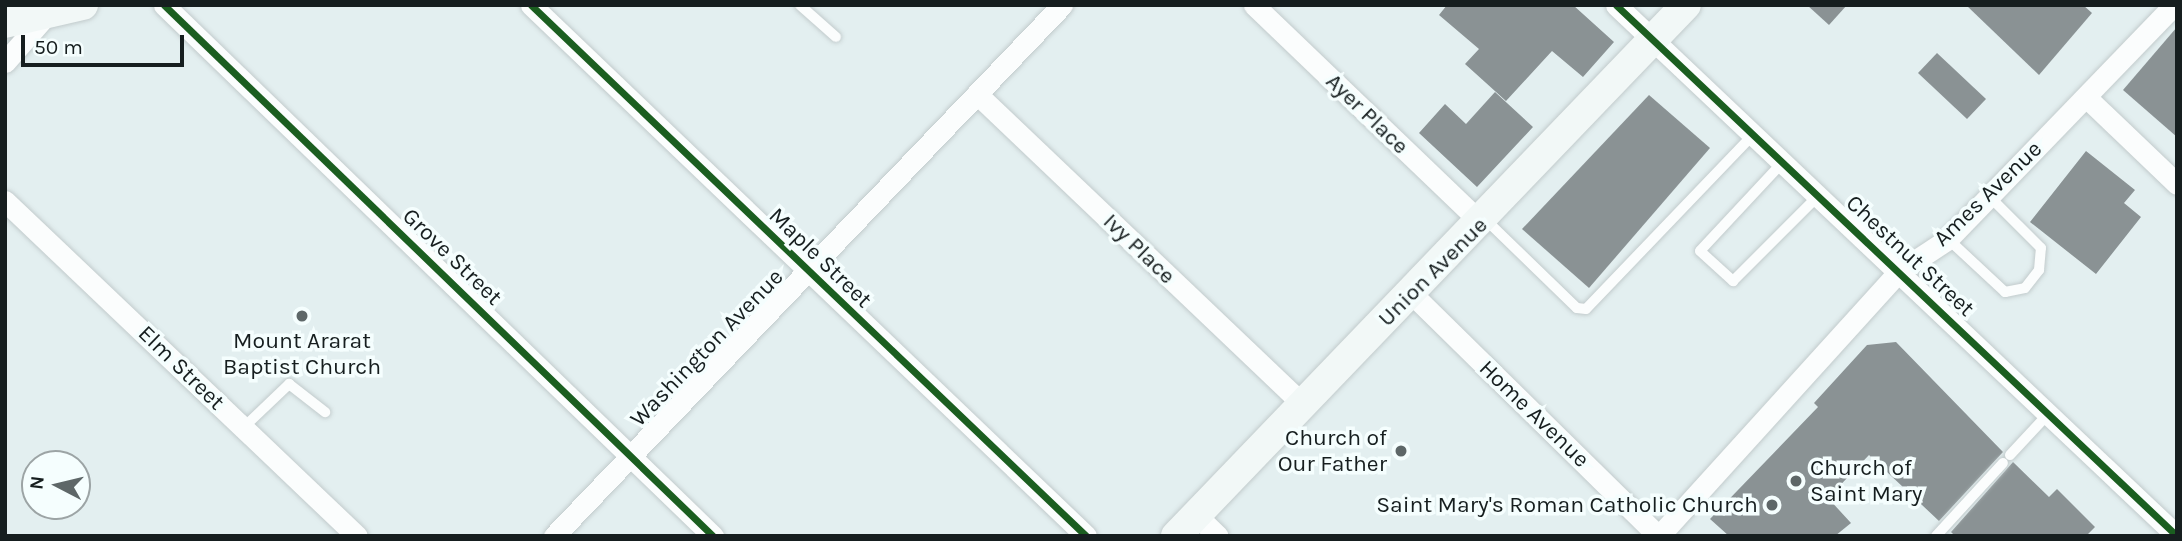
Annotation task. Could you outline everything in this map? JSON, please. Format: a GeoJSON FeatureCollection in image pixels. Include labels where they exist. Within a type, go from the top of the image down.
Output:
{"type":"FeatureCollection","features":[{"type":"Feature","properties":{"kind":"main road"},"geometry":{"type":"LineString","coordinates":[[5,23],[83,5]]}},
{"type":"Feature","properties":{"kind":"main road","name":"Union Avenue"},"geometry":{"type":"LineString","coordinates":[[1186,525],[1483,221],[1686,5]]}},
{"type":"Feature","properties":{"kind":"street","name":"Grove Street"},"geometry":{"type":"LineString","coordinates":[[164,5],[713,536]]}},
{"type":"Feature","properties":{"kind":"street","name":"Maple Street"},"geometry":{"type":"LineString","coordinates":[[531,5],[806,272],[1086,536]]}},
{"type":"Feature","properties":{"kind":"street","name":"Washington Avenue"},"geometry":{"type":"LineString","coordinates":[[554,536],[1062,5]]}},
{"type":"Feature","properties":{"kind":"street","name":"Ayer Place"},"geometry":{"type":"LineString","coordinates":[[1254,5],[1483,221]]}},
{"type":"Feature","properties":{"kind":"street","name":"Chestnut Street"},"geometry":{"type":"LineString","coordinates":[[1616,5],[2177,536]]}},
{"type":"Feature","properties":{"kind":"street","name":"Ames Avenue"},"geometry":{"type":"LineString","coordinates":[[1659,536],[1898,272],[1948,239],[2174,5]]}},
{"type":"Feature","properties":{"kind":"street"},"geometry":{"type":"LineString","coordinates":[[5,62],[48,13]]}},
{"type":"Feature","properties":{"kind":"street","name":"Ivy Place"},"geometry":{"type":"LineString","coordinates":[[977,94],[1302,404]]}},
{"type":"Feature","properties":{"kind":"street"},"geometry":{"type":"LineString","coordinates":[[2085,97],[2177,184]]}},
{"type":"Feature","properties":{"kind":"street","name":"Elm Street"},"geometry":{"type":"LineString","coordinates":[[5,201],[357,536]]}},
{"type":"Feature","properties":{"kind":"street","name":"Home Avenue"},"geometry":{"type":"LineString","coordinates":[[1411,293],[1659,536]]}},
{"type":"Feature","properties":{"kind":"street"},"geometry":{"type":"LineString","coordinates":[[1186,525],[1218,536]]}},
{"type":"Feature","properties":{"kind":"lane"},"geometry":{"type":"LineString","coordinates":[[800,5],[836,37]]}},
{"type":"Feature","properties":{"kind":"lane"},"geometry":{"type":"LineString","coordinates":[[1483,221],[1577,308],[1586,309],[1754,135]]}},
{"type":"Feature","properties":{"kind":"lane"},"geometry":{"type":"LineString","coordinates":[[1782,163],[1700,251],[1732,281],[1818,196]]}},
{"type":"Feature","properties":{"kind":"lane"},"geometry":{"type":"LineString","coordinates":[[1948,239],[2005,292],[2025,288],[2039,270],[2041,248],[1989,196]]}},
{"type":"Feature","properties":{"kind":"lane"},"geometry":{"type":"LineString","coordinates":[[243,428],[289,384],[325,412]]}},
{"type":"Feature","properties":{"kind":"lane"},"geometry":{"type":"LineString","coordinates":[[1936,536],[2049,413]]}},
{"type":"Feature","properties":{"kind":"building"},"geometry":{"type":"Polygon","coordinates":[[[1447,5],[1573,5],[1614,42],[1583,77],[1552,51],[1506,101],[1465,64],[1479,49],[1439,15],[1447,5]]]}},
{"type":"Feature","properties":{"kind":"building"},"geometry":{"type":"Polygon","coordinates":[[[1807,5],[1847,5],[1829,25],[1807,5]]]}},
{"type":"Feature","properties":{"kind":"building"},"geometry":{"type":"Polygon","coordinates":[[[1966,5],[2083,5],[2092,13],[2039,75],[1966,5]]]}},
{"type":"Feature","properties":{"kind":"building"},"geometry":{"type":"Polygon","coordinates":[[[2177,27],[2177,137],[2123,90],[2177,27]]]}},
{"type":"Feature","properties":{"kind":"building"},"geometry":{"type":"Polygon","coordinates":[[[1937,53],[1986,99],[1967,119],[1918,73],[1937,53]]]}},
{"type":"Feature","properties":{"kind":"building"},"geometry":{"type":"Polygon","coordinates":[[[1495,92],[1533,127],[1477,187],[1419,133],[1445,104],[1466,124],[1495,92]]]}},
{"type":"Feature","properties":{"kind":"building"},"geometry":{"type":"Polygon","coordinates":[[[1649,95],[1710,148],[1589,288],[1522,229],[1649,95]]]}},
{"type":"Feature","properties":{"kind":"building"},"geometry":{"type":"Polygon","coordinates":[[[2086,151],[2135,190],[2124,203],[2141,217],[2096,274],[2030,222],[2086,151]]]}},
{"type":"Feature","properties":{"kind":"building"},"geometry":{"type":"Polygon","coordinates":[[[1896,342],[2003,452],[1939,521],[1869,455],[1828,498],[1851,523],[1835,536],[1729,536],[1710,519],[1818,407],[1814,403],[1867,345],[1896,342]]]}},
{"type":"Feature","properties":{"kind":"building"},"geometry":{"type":"Polygon","coordinates":[[[2013,462],[2049,497],[2057,489],[2095,527],[2086,536],[1955,536],[1951,532],[2013,462]]]}},
{"type":"Feature","properties":{"kind":"cycle path"},"geometry":{"type":"LineString","coordinates":[[164,5],[713,536]]}},
{"type":"Feature","properties":{"kind":"cycle path"},"geometry":{"type":"LineString","coordinates":[[531,5],[1086,536]]}},
{"type":"Feature","properties":{"kind":"cycle path"},"geometry":{"type":"LineString","coordinates":[[1616,5],[2177,536]]}},
{"type":"Feature","properties":{"kind":"place","name":"Mount Ararat Baptist Church"},"geometry":{"type":"Point","coordinates":[302,316]}},
{"type":"Feature","properties":{"kind":"place","name":"Church of Our Father"},"geometry":{"type":"Point","coordinates":[1401,451]}},
{"type":"Feature","properties":{"kind":"place","name":"Church of Saint Mary"},"geometry":{"type":"Point","coordinates":[1796,481]}},
{"type":"Feature","properties":{"kind":"place","name":"Saint Mary's Roman Catholic Church"},"geometry":{"type":"Point","coordinates":[1772,505]}}]}
